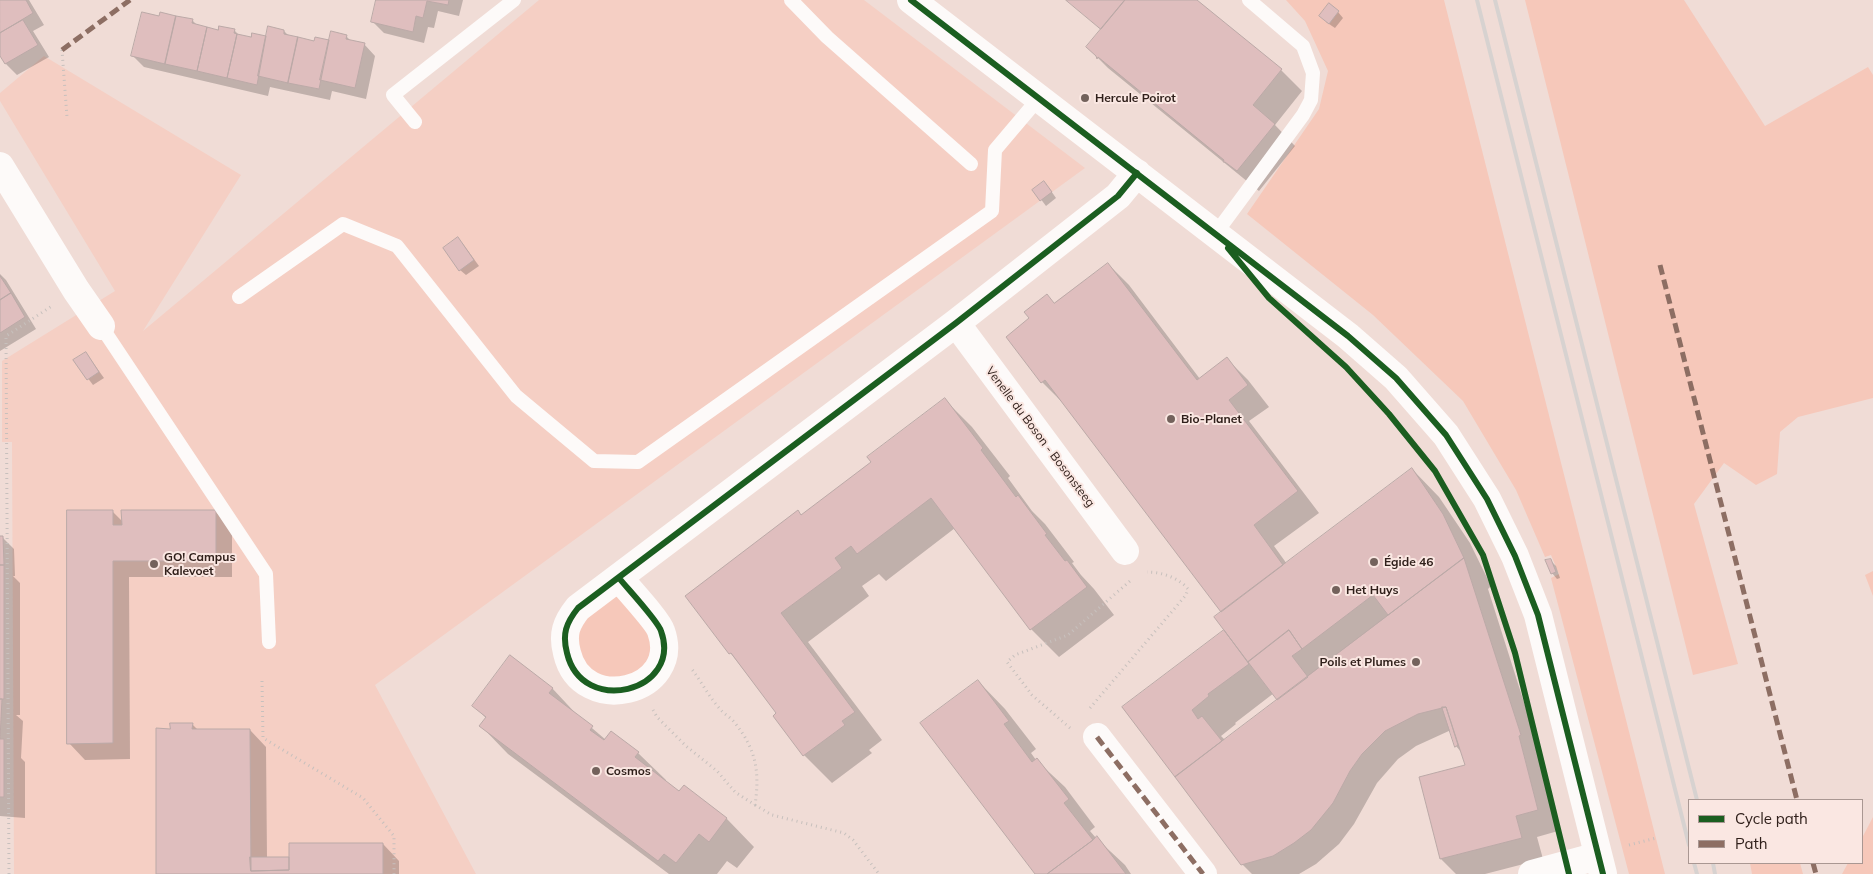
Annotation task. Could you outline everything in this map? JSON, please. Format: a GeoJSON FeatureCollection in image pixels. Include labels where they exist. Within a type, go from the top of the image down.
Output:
{"type":"FeatureCollection","features":[{"type":"Feature","properties":{"kind":"street"},"geometry":{"type":"LineString","coordinates":[[929,5],[1039,98],[1216,232],[1348,336],[1396,378],[1446,435],[1487,499],[1515,556],[1538,615],[1600,865],[1532,874]]}},
{"type":"Feature","properties":{"kind":"street"},"geometry":{"type":"LineString","coordinates":[[0,166],[76,290],[101,326]]}},
{"type":"Feature","properties":{"kind":"street"},"geometry":{"type":"LineString","coordinates":[[619,578],[956,323],[1118,196],[1137,173]]}},
{"type":"Feature","properties":{"kind":"street","name":"Venelle du Boson - Bosonsteeg"},"geometry":{"type":"LineString","coordinates":[[956,323],[1132,562]]}},
{"type":"Feature","properties":{"kind":"street"},"geometry":{"type":"LineString","coordinates":[[1087,731],[1202,874]]}},
{"type":"Feature","properties":{"kind":"lane"},"geometry":{"type":"LineString","coordinates":[[415,122],[393,95],[514,0]]}},
{"type":"Feature","properties":{"kind":"lane"},"geometry":{"type":"LineString","coordinates":[[791,0],[827,37],[971,164]]}},
{"type":"Feature","properties":{"kind":"lane"},"geometry":{"type":"LineString","coordinates":[[1216,232],[1303,115],[1311,100],[1313,73],[1303,46],[1249,0]]}},
{"type":"Feature","properties":{"kind":"lane"},"geometry":{"type":"LineString","coordinates":[[239,297],[343,224],[397,246],[516,396],[594,461],[638,462],[992,212],[995,150],[1039,98]]}},
{"type":"Feature","properties":{"kind":"lane"},"geometry":{"type":"LineString","coordinates":[[101,326],[266,574],[269,642]]}},
{"type":"Feature","properties":{"kind":"path"},"geometry":{"type":"LineString","coordinates":[[62,50],[67,117]]}},
{"type":"Feature","properties":{"kind":"path"},"geometry":{"type":"LineString","coordinates":[[9,874],[6,336],[76,290]]}},
{"type":"Feature","properties":{"kind":"path"},"geometry":{"type":"LineString","coordinates":[[1087,731],[1072,730],[1032,695],[1007,662],[1015,655],[1068,635],[1132,562],[1182,582],[1188,589],[1186,595],[1088,710]]}},
{"type":"Feature","properties":{"kind":"path"},"geometry":{"type":"LineString","coordinates":[[687,663],[720,710],[733,720],[748,739],[757,764],[758,789],[755,805]]}},
{"type":"Feature","properties":{"kind":"path"},"geometry":{"type":"LineString","coordinates":[[262,681],[263,738],[363,798],[394,836],[394,874]]}},
{"type":"Feature","properties":{"kind":"path"},"geometry":{"type":"LineString","coordinates":[[650,706],[671,732],[717,772],[735,792],[772,815],[844,833],[853,840],[879,874]]}},
{"type":"Feature","properties":{"kind":"path"},"geometry":{"type":"LineString","coordinates":[[1629,845],[1656,838]]}},
{"type":"Feature","properties":{"kind":"shaded area"},"geometry":{"type":"Polygon","coordinates":[[[539,0],[864,0],[1085,168],[375,685],[476,874],[14,874],[12,442],[2,442],[2,361],[115,291],[0,101],[0,93],[44,56],[241,175],[143,331],[539,0]]]}},
{"type":"Feature","properties":{"kind":"shaded area"},"geometry":{"type":"Polygon","coordinates":[[[1286,0],[1444,0],[1665,874],[1629,874],[1551,578],[1559,574],[1551,555],[1545,557],[1516,490],[1463,401],[1373,315],[1247,214],[1319,109],[1328,71],[1305,21],[1286,0]]]}},
{"type":"Feature","properties":{"kind":"shaded area"},"geometry":{"type":"Polygon","coordinates":[[[1525,0],[1684,0],[1765,126],[1868,67],[1873,75],[1873,398],[1798,417],[1780,432],[1777,474],[1756,485],[1724,463],[1694,504],[1738,664],[1693,675],[1525,0]]]}},
{"type":"Feature","properties":{"kind":"shaded area"},"geometry":{"type":"Polygon","coordinates":[[[1873,571],[1873,596],[1865,575],[1873,571]]]}},
{"type":"Feature","properties":{"kind":"shaded area"},"geometry":{"type":"Polygon","coordinates":[[[612,596],[623,598],[653,639],[646,670],[617,682],[596,673],[585,665],[573,631],[612,596]]]}},
{"type":"Feature","properties":{"kind":"shaded area"},"geometry":{"type":"Polygon","coordinates":[[[1873,817],[1873,874],[1842,874],[1847,864],[1863,864],[1863,836],[1873,817]]]}},
{"type":"Feature","properties":{"kind":"shaded area"},"geometry":{"type":"Polygon","coordinates":[[[1750,864],[1800,864],[1803,874],[1752,874],[1750,864]]]}},
{"type":"Feature","properties":{"kind":"building"},"geometry":{"type":"Polygon","coordinates":[[[0,0],[26,0],[33,13],[0,33],[0,0]]]}},
{"type":"Feature","properties":{"kind":"building"},"geometry":{"type":"Polygon","coordinates":[[[376,0],[449,0],[448,5],[427,1],[423,18],[416,16],[413,32],[371,22],[376,0]]]}},
{"type":"Feature","properties":{"kind":"building"},"geometry":{"type":"Polygon","coordinates":[[[1066,0],[1125,0],[1101,29],[1066,0]]]}},
{"type":"Feature","properties":{"kind":"building"},"geometry":{"type":"Polygon","coordinates":[[[1125,0],[1197,0],[1282,69],[1253,105],[1275,124],[1237,171],[1223,162],[1224,160],[1098,57],[1097,59],[1086,47],[1125,0]]]}},
{"type":"Feature","properties":{"kind":"building"},"geometry":{"type":"Polygon","coordinates":[[[1329,3],[1339,11],[1329,24],[1319,16],[1329,3]]]}},
{"type":"Feature","properties":{"kind":"building"},"geometry":{"type":"Polygon","coordinates":[[[142,12],[159,16],[160,12],[176,16],[165,64],[131,56],[142,12]]]}},
{"type":"Feature","properties":{"kind":"building"},"geometry":{"type":"Polygon","coordinates":[[[176,16],[193,19],[192,23],[207,27],[197,71],[165,64],[176,16]]]}},
{"type":"Feature","properties":{"kind":"building"},"geometry":{"type":"Polygon","coordinates":[[[23,20],[38,45],[5,64],[0,56],[0,33],[23,20]]]}},
{"type":"Feature","properties":{"kind":"building"},"geometry":{"type":"Polygon","coordinates":[[[219,26],[235,29],[234,33],[237,34],[227,78],[197,71],[207,27],[218,30],[219,26]]]}},
{"type":"Feature","properties":{"kind":"building"},"geometry":{"type":"Polygon","coordinates":[[[268,26],[284,30],[284,34],[298,37],[288,83],[258,76],[268,26]]]}},
{"type":"Feature","properties":{"kind":"building"},"geometry":{"type":"Polygon","coordinates":[[[331,31],[347,35],[346,39],[365,43],[355,88],[320,80],[331,31]]]}},
{"type":"Feature","properties":{"kind":"building"},"geometry":{"type":"Polygon","coordinates":[[[252,33],[266,36],[257,85],[227,78],[237,34],[251,37],[252,33]]]}},
{"type":"Feature","properties":{"kind":"building"},"geometry":{"type":"Polygon","coordinates":[[[298,37],[314,41],[315,37],[329,40],[319,89],[288,83],[298,37]]]}},
{"type":"Feature","properties":{"kind":"building"},"geometry":{"type":"Polygon","coordinates":[[[1044,181],[1052,192],[1040,201],[1032,190],[1044,181]]]}},
{"type":"Feature","properties":{"kind":"building"},"geometry":{"type":"Polygon","coordinates":[[[458,237],[474,260],[459,271],[443,248],[458,237]]]}},
{"type":"Feature","properties":{"kind":"building"},"geometry":{"type":"Polygon","coordinates":[[[1108,263],[1197,380],[1227,357],[1248,385],[1229,400],[1298,491],[1254,525],[1283,565],[1221,612],[1045,380],[1041,383],[1006,337],[1029,318],[1024,312],[1047,294],[1054,303],[1108,263]]]}},
{"type":"Feature","properties":{"kind":"building"},"geometry":{"type":"Polygon","coordinates":[[[0,276],[11,293],[0,300],[0,276]]]}},
{"type":"Feature","properties":{"kind":"building"},"geometry":{"type":"Polygon","coordinates":[[[11,293],[25,317],[0,333],[0,300],[11,293]]]}},
{"type":"Feature","properties":{"kind":"building"},"geometry":{"type":"Polygon","coordinates":[[[86,352],[99,372],[87,380],[73,360],[86,352]]]}},
{"type":"Feature","properties":{"kind":"building"},"geometry":{"type":"Polygon","coordinates":[[[945,398],[983,448],[981,450],[1016,497],[1018,495],[1047,534],[1045,535],[1087,587],[1030,630],[931,498],[857,554],[851,546],[835,558],[842,568],[781,613],[855,712],[842,721],[845,725],[803,756],[773,716],[776,713],[685,596],[798,510],[801,515],[871,462],[867,457],[945,398]]]}},
{"type":"Feature","properties":{"kind":"building","name":"Égide 46"},"geometry":{"type":"Polygon","coordinates":[[[1412,468],[1443,514],[1464,558],[1388,615],[1373,595],[1302,649],[1289,630],[1248,662],[1214,617],[1412,468]]]}},
{"type":"Feature","properties":{"kind":"building"},"geometry":{"type":"Polygon","coordinates":[[[67,510],[113,510],[113,525],[122,525],[121,510],[216,510],[216,561],[113,561],[113,743],[67,744],[67,510]]]}},
{"type":"Feature","properties":{"kind":"building"},"geometry":{"type":"Polygon","coordinates":[[[0,536],[3,536],[4,565],[0,565],[0,536]]]}},
{"type":"Feature","properties":{"kind":"building"},"geometry":{"type":"Polygon","coordinates":[[[1464,558],[1521,735],[1519,736],[1538,810],[1516,816],[1522,838],[1440,859],[1419,777],[1465,765],[1446,707],[1418,714],[1385,731],[1362,754],[1350,771],[1333,803],[1311,830],[1273,856],[1241,865],[1175,777],[1464,558]]]}},
{"type":"Feature","properties":{"kind":"building"},"geometry":{"type":"Polygon","coordinates":[[[1551,559],[1556,572],[1551,574],[1545,560],[1551,559]]]}},
{"type":"Feature","properties":{"kind":"building"},"geometry":{"type":"Polygon","coordinates":[[[0,565],[4,565],[4,699],[0,699],[0,565]]]}},
{"type":"Feature","properties":{"kind":"building"},"geometry":{"type":"Polygon","coordinates":[[[1224,630],[1249,664],[1208,694],[1209,696],[1192,710],[1198,719],[1202,716],[1222,741],[1175,777],[1122,707],[1224,630]]]}},
{"type":"Feature","properties":{"kind":"building"},"geometry":{"type":"Polygon","coordinates":[[[1289,630],[1302,649],[1292,656],[1308,677],[1277,700],[1248,662],[1289,630]]]}},
{"type":"Feature","properties":{"kind":"building","name":"Cosmos"},"geometry":{"type":"Polygon","coordinates":[[[510,655],[553,688],[549,693],[593,726],[590,730],[604,740],[611,731],[639,752],[635,757],[679,791],[684,785],[727,818],[709,842],[699,834],[676,863],[664,854],[658,861],[479,726],[486,717],[472,706],[510,655]]]}},
{"type":"Feature","properties":{"kind":"building"},"geometry":{"type":"Polygon","coordinates":[[[978,680],[1009,721],[1004,724],[1032,762],[1037,758],[1069,799],[1064,803],[1093,840],[1047,874],[1035,874],[920,723],[978,680]]]}},
{"type":"Feature","properties":{"kind":"building"},"geometry":{"type":"Polygon","coordinates":[[[0,699],[2,699],[0,739],[0,699]]]}},
{"type":"Feature","properties":{"kind":"building"},"geometry":{"type":"Polygon","coordinates":[[[1442,707],[1446,707],[1458,745],[1455,747],[1442,707]]]}},
{"type":"Feature","properties":{"kind":"building"},"geometry":{"type":"Polygon","coordinates":[[[170,723],[193,723],[192,729],[250,729],[251,871],[289,870],[289,843],[383,843],[383,874],[156,874],[156,728],[170,729],[170,723]]]}},
{"type":"Feature","properties":{"kind":"building"},"geometry":{"type":"Polygon","coordinates":[[[0,739],[4,739],[4,797],[0,797],[0,739]]]}},
{"type":"Feature","properties":{"kind":"building"},"geometry":{"type":"Polygon","coordinates":[[[1097,836],[1126,874],[1047,874],[1093,840],[1097,836]]]}},
{"type":"Feature","properties":{"kind":"building"},"geometry":{"type":"Polygon","coordinates":[[[250,857],[289,857],[289,870],[251,871],[250,857]]]}},
{"type":"Feature","properties":{"kind":"railway"},"geometry":{"type":"LineString","coordinates":[[1477,0],[1688,841]]}},
{"type":"Feature","properties":{"kind":"railway"},"geometry":{"type":"LineString","coordinates":[[1495,0],[1697,799]]}},
{"type":"Feature","properties":{"kind":"railway"},"geometry":{"type":"LineString","coordinates":[[1694,864],[1697,874]]}},
{"type":"Feature","properties":{"kind":"railway"},"geometry":{"type":"LineString","coordinates":[[1713,864],[1715,874]]}},
{"type":"Feature","properties":{"kind":"marked path"},"geometry":{"type":"LineString","coordinates":[[62,50],[130,0]]}},
{"type":"Feature","properties":{"kind":"marked path"},"geometry":{"type":"LineString","coordinates":[[1660,265],[1797,799]]}},
{"type":"Feature","properties":{"kind":"marked path"},"geometry":{"type":"LineString","coordinates":[[1097,737],[1203,874]]}},
{"type":"Feature","properties":{"kind":"marked path"},"geometry":{"type":"LineString","coordinates":[[1813,864],[1816,874]]}},
{"type":"Feature","properties":{"kind":"cycle path"},"geometry":{"type":"LineString","coordinates":[[911,0],[1348,336],[1396,378],[1446,435],[1487,499],[1515,556],[1538,615],[1603,874]]}},
{"type":"Feature","properties":{"kind":"cycle path"},"geometry":{"type":"LineString","coordinates":[[619,578],[659,626],[664,652],[658,669],[645,682],[628,689],[609,690],[591,685],[576,673],[567,653],[566,629],[578,608],[956,323],[1118,196],[1137,173]]}},
{"type":"Feature","properties":{"kind":"cycle path"},"geometry":{"type":"LineString","coordinates":[[1228,248],[1269,298],[1346,367],[1389,414],[1435,471],[1483,555],[1515,653],[1569,874]]}},
{"type":"Feature","properties":{"kind":"place","name":"Hercule Poirot"},"geometry":{"type":"Point","coordinates":[1085,98]}},
{"type":"Feature","properties":{"kind":"place","name":"Bio-Planet"},"geometry":{"type":"Point","coordinates":[1171,419]}},
{"type":"Feature","properties":{"kind":"place","name":"Égide 46"},"geometry":{"type":"Point","coordinates":[1374,562]}},
{"type":"Feature","properties":{"kind":"place","name":"GO! Campus Kalevoet"},"geometry":{"type":"Point","coordinates":[154,564]}},
{"type":"Feature","properties":{"kind":"place","name":"Het Huys"},"geometry":{"type":"Point","coordinates":[1336,590]}},
{"type":"Feature","properties":{"kind":"place","name":"Poils et Plumes"},"geometry":{"type":"Point","coordinates":[1416,662]}},
{"type":"Feature","properties":{"kind":"place","name":"Cosmos"},"geometry":{"type":"Point","coordinates":[596,771]}}]}
